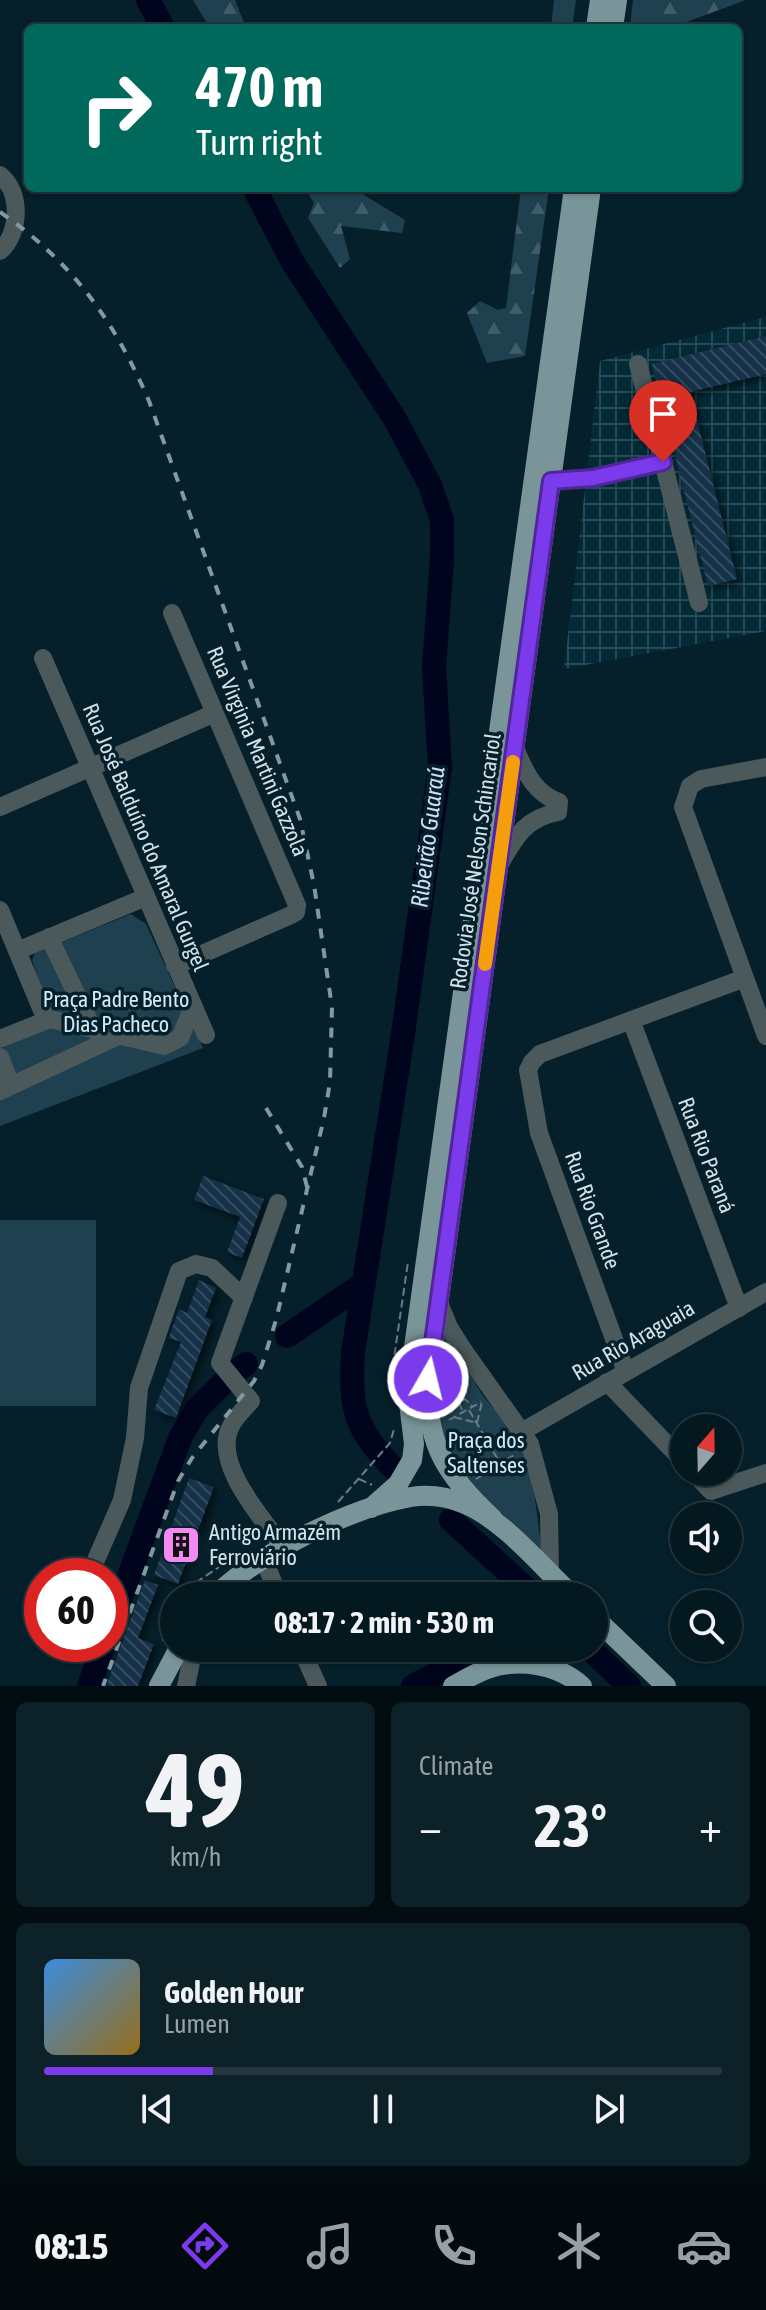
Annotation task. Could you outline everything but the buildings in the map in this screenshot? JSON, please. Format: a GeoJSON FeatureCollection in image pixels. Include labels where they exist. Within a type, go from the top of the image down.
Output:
{"type":"FeatureCollection","features":[{"type":"Feature","properties":{"kind":"main road"},"geometry":{"type":"LineString","coordinates":[[597,24],[600,0]]}},
{"type":"Feature","properties":{"kind":"main road"},"geometry":{"type":"LineString","coordinates":[[614,24],[617,0]]}},
{"type":"Feature","properties":{"kind":"main road","name":"Rodovia José Nelson Schincariol"},"geometry":{"type":"LineString","coordinates":[[371,1508],[404,1476],[413,1454],[409,1403],[412,1360],[573,192]]}},
{"type":"Feature","properties":{"kind":"main road","name":"Rodovia José Nelson Schincariol"},"geometry":{"type":"LineString","coordinates":[[558,1582],[461,1488],[439,1453],[430,1431],[427,1406],[428,1379],[590,192]]}},
{"type":"Feature","properties":{"kind":"main road"},"geometry":{"type":"LineString","coordinates":[[233,1582],[263,1558],[371,1508],[411,1497],[434,1496],[458,1501],[493,1519]]}},
{"type":"Feature","properties":{"kind":"main road"},"geometry":{"type":"LineString","coordinates":[[548,1582],[550,1574]]}},
{"type":"Feature","properties":{"kind":"main road"},"geometry":{"type":"LineString","coordinates":[[608,1630],[666,1686]]}},
{"type":"Feature","properties":{"kind":"main road"},"geometry":{"type":"LineString","coordinates":[[159,1686],[166,1662]]}},
{"type":"Feature","properties":{"kind":"main road"},"geometry":{"type":"LineString","coordinates":[[459,1685],[497,1662]]}},
{"type":"Feature","properties":{"kind":"main road"},"geometry":{"type":"LineString","coordinates":[[487,1669],[535,1664],[566,1674],[582,1686]]}},
{"type":"Feature","properties":{"kind":"street"},"geometry":{"type":"LineString","coordinates":[[0,175],[8,185],[16,223],[0,251]]}},
{"type":"Feature","properties":{"kind":"street"},"geometry":{"type":"LineString","coordinates":[[638,364],[699,603]]}},
{"type":"Feature","properties":{"kind":"street"},"geometry":{"type":"LineString","coordinates":[[551,481],[593,478],[663,462]]}},
{"type":"Feature","properties":{"kind":"street","name":"Rua Virginia Martini Gazzola"},"geometry":{"type":"LineString","coordinates":[[172,613],[297,909],[291,915],[175,966]]}},
{"type":"Feature","properties":{"kind":"street","name":"Rua José Balduíno do Amaral Gurgel"},"geometry":{"type":"LineString","coordinates":[[43,658],[206,1035]]}},
{"type":"Feature","properties":{"kind":"street"},"geometry":{"type":"LineString","coordinates":[[0,807],[215,713]]}},
{"type":"Feature","properties":{"kind":"street"},"geometry":{"type":"LineString","coordinates":[[499,864],[523,827],[535,818],[558,812],[559,802],[535,787],[515,748]]}},
{"type":"Feature","properties":{"kind":"street"},"geometry":{"type":"LineString","coordinates":[[766,767],[701,779],[690,786],[683,807],[766,1036]]}},
{"type":"Feature","properties":{"kind":"street"},"geometry":{"type":"LineString","coordinates":[[17,951],[146,897]]}},
{"type":"Feature","properties":{"kind":"street"},"geometry":{"type":"LineString","coordinates":[[0,910],[46,1020]]}},
{"type":"Feature","properties":{"kind":"street"},"geometry":{"type":"LineString","coordinates":[[49,937],[93,1029]]}},
{"type":"Feature","properties":{"kind":"street"},"geometry":{"type":"LineString","coordinates":[[631,1020],[745,978]]}},
{"type":"Feature","properties":{"kind":"street"},"geometry":{"type":"LineString","coordinates":[[0,1039],[50,1019],[164,1046],[180,1038],[193,1007]]}},
{"type":"Feature","properties":{"kind":"street","name":"Rua Rio Grande"},"geometry":{"type":"LineString","coordinates":[[626,1372],[539,1133],[528,1070],[540,1054],[631,1020]]}},
{"type":"Feature","properties":{"kind":"street","name":"Rua Rio Paraná"},"geometry":{"type":"LineString","coordinates":[[631,1020],[739,1308]]}},
{"type":"Feature","properties":{"kind":"street"},"geometry":{"type":"LineString","coordinates":[[0,1057],[6,1088],[120,1035]]}},
{"type":"Feature","properties":{"kind":"street"},"geometry":{"type":"LineString","coordinates":[[278,1203],[220,1363],[251,1401],[230,1426],[228,1456],[239,1486],[284,1548]]}},
{"type":"Feature","properties":{"kind":"street"},"geometry":{"type":"LineString","coordinates":[[97,1558],[122,1500],[135,1438],[139,1388],[179,1271],[196,1264],[212,1268],[244,1298]]}},
{"type":"Feature","properties":{"kind":"street","name":"Rua Rio Araguaia"},"geometry":{"type":"LineString","coordinates":[[527,1438],[607,1382],[766,1292]]}},
{"type":"Feature","properties":{"kind":"street"},"geometry":{"type":"LineString","coordinates":[[439,1303],[462,1348],[527,1438],[549,1514],[550,1574]]}},
{"type":"Feature","properties":{"kind":"street"},"geometry":{"type":"LineString","coordinates":[[607,1382],[670,1447]]}},
{"type":"Feature","properties":{"kind":"street"},"geometry":{"type":"LineString","coordinates":[[742,1481],[766,1473]]}},
{"type":"Feature","properties":{"kind":"street"},"geometry":{"type":"LineString","coordinates":[[706,1486],[711,1491],[726,1486]]}},
{"type":"Feature","properties":{"kind":"street"},"geometry":{"type":"LineString","coordinates":[[263,1558],[273,1582]]}},
{"type":"Feature","properties":{"kind":"street"},"geometry":{"type":"LineString","coordinates":[[186,1686],[191,1662]]}},
{"type":"Feature","properties":{"kind":"street"},"geometry":{"type":"LineString","coordinates":[[307,1662],[318,1686]]}},
{"type":"Feature","properties":{"kind":"path"},"geometry":{"type":"LineString","coordinates":[[463,1412],[459,1402],[465,1399],[473,1406]]}},
{"type":"Feature","properties":{"kind":"path"},"geometry":{"type":"LineString","coordinates":[[430,1431],[483,1401],[477,1423]]}},
{"type":"Feature","properties":{"kind":"path"},"geometry":{"type":"LineString","coordinates":[[468,1409],[501,1464]]}},
{"type":"Feature","properties":{"kind":"path"},"geometry":{"type":"LineString","coordinates":[[454,1417],[477,1423]]}},
{"type":"Feature","properties":{"kind":"path"},"geometry":{"type":"LineString","coordinates":[[461,1488],[501,1464],[527,1438]]}},
{"type":"Feature","properties":{"kind":"path"},"geometry":{"type":"LineString","coordinates":[[371,1465],[390,1443]]}},
{"type":"Feature","properties":{"kind":"shaded area"},"geometry":{"type":"Polygon","coordinates":[[[766,317],[766,631],[564,669],[600,361],[766,317]]]}},
{"type":"Feature","properties":{"kind":"green space"},"geometry":{"type":"Polygon","coordinates":[[[193,0],[235,0],[244,24],[208,24],[193,0]]]}},
{"type":"Feature","properties":{"kind":"green space"},"geometry":{"type":"Polygon","coordinates":[[[554,0],[576,0],[573,24],[551,24],[554,0]]]}},
{"type":"Feature","properties":{"kind":"green space"},"geometry":{"type":"Polygon","coordinates":[[[633,0],[746,0],[681,24],[630,24],[633,0]]]}},
{"type":"Feature","properties":{"kind":"green space"},"geometry":{"type":"Polygon","coordinates":[[[307,192],[359,192],[405,220],[402,233],[341,226],[350,259],[340,268],[308,218],[314,203],[307,192]]]}},
{"type":"Feature","properties":{"kind":"green space"},"geometry":{"type":"Polygon","coordinates":[[[520,192],[548,192],[525,356],[487,363],[467,313],[480,301],[498,310],[506,308],[520,192]]]}},
{"type":"Feature","properties":{"kind":"green space","name":"Praça Padre Bento Dias Pacheco"},"geometry":{"type":"Polygon","coordinates":[[[131,914],[146,924],[203,1048],[0,1126],[0,1049],[54,1025],[32,960],[35,953],[131,914]]]}},
{"type":"Feature","properties":{"kind":"green space"},"geometry":{"type":"Polygon","coordinates":[[[0,1220],[96,1220],[96,1406],[0,1406],[0,1220]]]}},
{"type":"Feature","properties":{"kind":"green space","name":"Praça dos Saltenses"},"geometry":{"type":"Polygon","coordinates":[[[442,1329],[483,1396],[518,1436],[530,1461],[543,1560],[449,1459],[434,1405],[442,1329]]]}},
{"type":"Feature","properties":{"kind":"waterway","name":"Ribeirão Guaraú"},"geometry":{"type":"LineString","coordinates":[[148,0],[161,24]]}},
{"type":"Feature","properties":{"kind":"waterway","name":"Ribeirão Guaraú"},"geometry":{"type":"LineString","coordinates":[[256,192],[292,261],[395,419],[430,485],[442,520],[434,667],[440,767],[403,1034],[353,1352],[354,1404],[358,1417],[371,1442],[395,1470]]}},
{"type":"Feature","properties":{"kind":"waterway"},"geometry":{"type":"LineString","coordinates":[[287,1336],[363,1284]]}},
{"type":"Feature","properties":{"kind":"waterway"},"geometry":{"type":"LineString","coordinates":[[238,1370],[246,1364]]}},
{"type":"Feature","properties":{"kind":"waterway"},"geometry":{"type":"LineString","coordinates":[[128,1579],[181,1436],[197,1409],[223,1383]]}},
{"type":"Feature","properties":{"kind":"waterway","name":"Ribeirão Guaraú"},"geometry":{"type":"LineString","coordinates":[[451,1520],[519,1582]]}},
{"type":"Feature","properties":{"kind":"waterway"},"geometry":{"type":"LineString","coordinates":[[89,1686],[98,1662]]}},
{"type":"Feature","properties":{"kind":"waterway"},"geometry":{"type":"LineString","coordinates":[[413,1686],[460,1662]]}},
{"type":"Feature","properties":{"kind":"waterway","name":"Ribeirão Guaraú"},"geometry":{"type":"LineString","coordinates":[[604,1662],[629,1686]]}},
{"type":"Feature","properties":{"kind":"railway"},"geometry":{"type":"LineString","coordinates":[[0,212],[26,231],[70,272],[121,344],[149,401],[300,819],[314,885],[332,1007],[330,1082],[324,1118],[276,1320],[262,1365],[254,1381],[192,1458],[178,1481],[103,1686]]}},
{"type":"Feature","properties":{"kind":"railway"},"geometry":{"type":"LineString","coordinates":[[266,1108],[302,1167],[307,1187]]}},
{"type":"Feature","properties":{"kind":"slow traffic"},"geometry":{"type":"LineString","coordinates":[[485,964],[513,762]]}},
{"type":"Feature","properties":{"kind":"place","name":"Antigo Armazém Ferroviário"},"geometry":{"type":"Point","coordinates":[181,1545]}},
{"type":"Feature","properties":{"kind":"route"},"geometry":{"type":"LineString","coordinates":[[428,1379],[551,481],[583,480],[663,462]]}}]}
